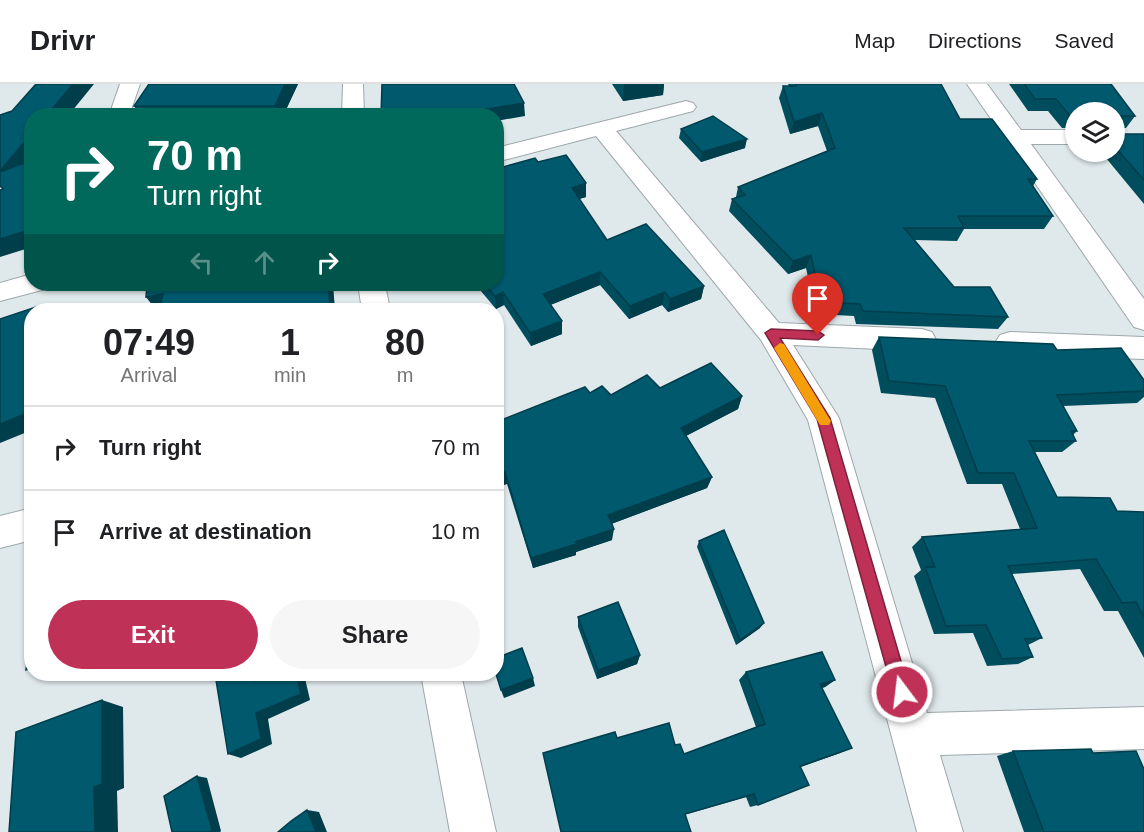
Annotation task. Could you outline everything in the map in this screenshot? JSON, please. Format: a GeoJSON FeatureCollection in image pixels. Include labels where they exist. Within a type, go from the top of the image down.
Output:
{"type":"FeatureCollection","features":[{"type":"Feature","properties":{"kind":"street"},"geometry":{"type":"LineString","coordinates":[[122,108],[130,84]]}},
{"type":"Feature","properties":{"kind":"street"},"geometry":{"type":"LineString","coordinates":[[353,84],[353,108]]}},
{"type":"Feature","properties":{"kind":"street"},"geometry":{"type":"LineString","coordinates":[[977,84],[1144,320]]}},
{"type":"Feature","properties":{"kind":"street"},"geometry":{"type":"LineString","coordinates":[[504,153],[686,107]]}},
{"type":"Feature","properties":{"kind":"street"},"geometry":{"type":"LineString","coordinates":[[602,129],[771,333],[823,418],[940,832]]}},
{"type":"Feature","properties":{"kind":"street"},"geometry":{"type":"LineString","coordinates":[[1014,137],[1065,137]]}},
{"type":"Feature","properties":{"kind":"street"},"geometry":{"type":"LineString","coordinates":[[0,292],[24,285]]}},
{"type":"Feature","properties":{"kind":"street"},"geometry":{"type":"LineString","coordinates":[[771,333],[946,340]]}},
{"type":"Feature","properties":{"kind":"street"},"geometry":{"type":"LineString","coordinates":[[981,342],[1144,348]]}},
{"type":"Feature","properties":{"kind":"street"},"geometry":{"type":"LineString","coordinates":[[0,532],[24,526]]}},
{"type":"Feature","properties":{"kind":"street"},"geometry":{"type":"LineString","coordinates":[[442,681],[473,832]]}},
{"type":"Feature","properties":{"kind":"street"},"geometry":{"type":"LineString","coordinates":[[914,735],[1144,728]]}},
{"type":"Feature","properties":{"kind":"building"},"geometry":{"type":"Polygon","coordinates":[[[36,84],[73,84],[53,108],[24,108],[24,142],[0,171],[0,115],[12,111],[36,84]]]}},
{"type":"Feature","properties":{"kind":"building"},"geometry":{"type":"Polygon","coordinates":[[[149,84],[285,84],[275,106],[134,106],[149,84]]]}},
{"type":"Feature","properties":{"kind":"building"},"geometry":{"type":"Polygon","coordinates":[[[382,84],[514,84],[524,103],[494,108],[381,108],[382,84]]]}},
{"type":"Feature","properties":{"kind":"building"},"geometry":{"type":"Polygon","coordinates":[[[796,84],[941,84],[960,119],[992,119],[1037,179],[1028,179],[1053,216],[958,216],[964,228],[904,228],[954,287],[990,287],[1008,317],[863,311],[860,304],[821,302],[811,255],[793,261],[732,199],[745,195],[738,187],[835,148],[822,113],[794,122],[783,86],[796,86],[796,84]]]}},
{"type":"Feature","properties":{"kind":"building"},"geometry":{"type":"Polygon","coordinates":[[[1024,84],[1111,84],[1124,102],[1065,102],[1065,110],[1056,99],[1035,99],[1024,84]]]}},
{"type":"Feature","properties":{"kind":"building"},"geometry":{"type":"Polygon","coordinates":[[[1125,103],[1135,116],[1125,116],[1125,103]]]}},
{"type":"Feature","properties":{"kind":"building"},"geometry":{"type":"Polygon","coordinates":[[[713,116],[747,139],[702,152],[681,129],[713,116]]]}},
{"type":"Feature","properties":{"kind":"building"},"geometry":{"type":"Polygon","coordinates":[[[1125,134],[1144,134],[1144,180],[1125,158],[1125,134]]]}},
{"type":"Feature","properties":{"kind":"building"},"geometry":{"type":"Polygon","coordinates":[[[566,155],[586,183],[572,188],[607,240],[646,224],[704,286],[670,299],[665,292],[630,306],[600,272],[543,294],[562,321],[530,333],[503,292],[495,296],[490,291],[504,291],[504,167],[535,158],[538,162],[566,155]]]}},
{"type":"Feature","properties":{"kind":"building"},"geometry":{"type":"Polygon","coordinates":[[[24,163],[24,232],[0,239],[0,190],[3,189],[0,186],[0,172],[24,163]]]}},
{"type":"Feature","properties":{"kind":"building"},"geometry":{"type":"Polygon","coordinates":[[[146,291],[329,291],[330,303],[161,303],[163,294],[146,297],[146,291]]]}},
{"type":"Feature","properties":{"kind":"building"},"geometry":{"type":"Polygon","coordinates":[[[24,311],[24,414],[0,424],[0,319],[24,311]]]}},
{"type":"Feature","properties":{"kind":"building"},"geometry":{"type":"Polygon","coordinates":[[[879,337],[1053,344],[1057,350],[1121,348],[1144,380],[1144,391],[1057,395],[1077,431],[1071,431],[1076,441],[1029,441],[1057,497],[1110,498],[1117,511],[1144,512],[1144,617],[1136,602],[1122,603],[1096,559],[1008,566],[1042,638],[1025,639],[1033,657],[1002,659],[986,625],[946,626],[925,567],[935,567],[922,537],[1037,528],[1014,473],[978,473],[945,386],[889,381],[879,337]]]}},
{"type":"Feature","properties":{"kind":"building"},"geometry":{"type":"Polygon","coordinates":[[[711,363],[742,396],[681,428],[712,477],[608,515],[614,529],[531,558],[504,472],[504,419],[585,387],[590,393],[602,386],[611,395],[647,375],[660,388],[711,363]]]}},
{"type":"Feature","properties":{"kind":"building"},"geometry":{"type":"Polygon","coordinates":[[[724,530],[764,623],[740,640],[699,541],[724,530]]]}},
{"type":"Feature","properties":{"kind":"building"},"geometry":{"type":"Polygon","coordinates":[[[618,602],[640,655],[598,670],[578,617],[618,602]]]}},
{"type":"Feature","properties":{"kind":"building"},"geometry":{"type":"Polygon","coordinates":[[[522,648],[533,678],[501,690],[498,681],[504,681],[504,655],[522,648]]]}},
{"type":"Feature","properties":{"kind":"building"},"geometry":{"type":"Polygon","coordinates":[[[822,652],[835,680],[820,684],[852,748],[800,766],[809,785],[758,805],[754,794],[685,814],[691,832],[561,832],[543,753],[615,732],[617,738],[669,723],[675,745],[680,744],[684,754],[765,724],[746,672],[822,652]]]}},
{"type":"Feature","properties":{"kind":"building"},"geometry":{"type":"Polygon","coordinates":[[[216,681],[298,681],[301,694],[256,713],[261,739],[228,754],[216,681]]]}},
{"type":"Feature","properties":{"kind":"building"},"geometry":{"type":"Polygon","coordinates":[[[102,700],[102,784],[94,787],[95,832],[9,832],[16,732],[102,700]]]}},
{"type":"Feature","properties":{"kind":"building"},"geometry":{"type":"Polygon","coordinates":[[[1091,749],[1093,753],[1136,751],[1144,769],[1144,832],[1044,832],[1013,751],[1091,749]]]}},
{"type":"Feature","properties":{"kind":"building"},"geometry":{"type":"Polygon","coordinates":[[[197,776],[212,830],[209,832],[172,832],[164,796],[197,776]]]}},
{"type":"Feature","properties":{"kind":"building"},"geometry":{"type":"Polygon","coordinates":[[[307,810],[316,832],[278,832],[291,821],[307,810]]]}},
{"type":"Feature","properties":{"kind":"slow traffic"},"geometry":{"type":"LineString","coordinates":[[780,348],[824,421]]}},
{"type":"Feature","properties":{"kind":"route"},"geometry":{"type":"LineString","coordinates":[[818,335],[771,333],[823,418],[902,692]]}}]}
